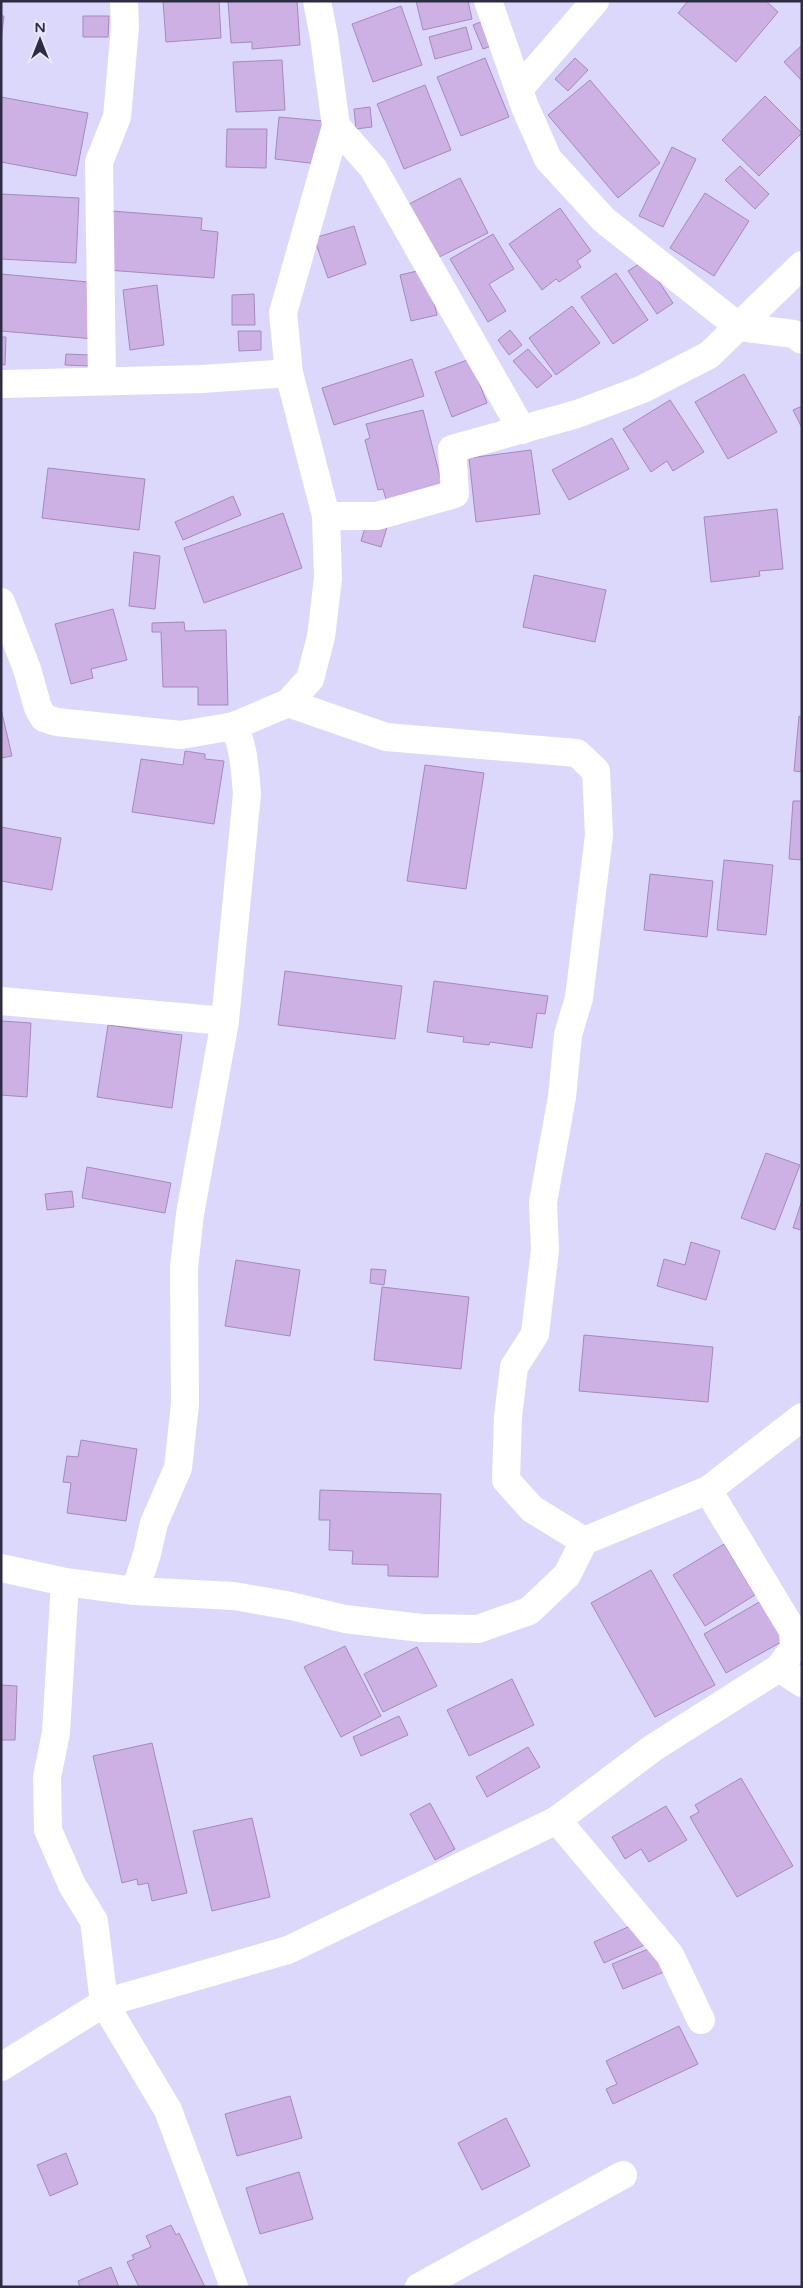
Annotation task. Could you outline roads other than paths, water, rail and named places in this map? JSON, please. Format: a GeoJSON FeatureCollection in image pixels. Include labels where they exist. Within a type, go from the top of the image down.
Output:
{"type":"FeatureCollection","features":[{"type":"Feature","properties":{"kind":"street"},"geometry":{"type":"LineString","coordinates":[[102,380],[99,162],[117,117],[125,27],[124,1]]}},
{"type":"Feature","properties":{"kind":"street"},"geometry":{"type":"LineString","coordinates":[[1,602],[27,669],[38,708],[44,718],[57,722],[181,735],[234,726],[288,703],[310,679],[321,637],[328,578],[326,516],[289,373],[283,312],[336,126],[324,37],[316,1]]}},
{"type":"Feature","properties":{"kind":"street"},"geometry":{"type":"LineString","coordinates":[[488,1],[519,89],[548,159],[585,200],[604,220],[739,327],[794,334],[802,340]]}},
{"type":"Feature","properties":{"kind":"street"},"geometry":{"type":"LineString","coordinates":[[519,89],[595,1]]}},
{"type":"Feature","properties":{"kind":"street"},"geometry":{"type":"LineString","coordinates":[[336,126],[373,168],[522,430]]}},
{"type":"Feature","properties":{"kind":"street"},"geometry":{"type":"LineString","coordinates":[[326,516],[377,516],[455,494],[452,449],[577,414],[643,389],[709,355],[802,265]]}},
{"type":"Feature","properties":{"kind":"street"},"geometry":{"type":"LineString","coordinates":[[1,384],[202,379],[289,373]]}},
{"type":"Feature","properties":{"kind":"street"},"geometry":{"type":"LineString","coordinates":[[288,703],[386,737],[577,753],[596,771],[599,835],[580,998],[568,1035],[562,1097],[543,1202],[545,1250],[535,1334],[514,1367],[508,1418],[506,1480],[532,1509],[584,1541]]}},
{"type":"Feature","properties":{"kind":"street"},"geometry":{"type":"LineString","coordinates":[[135,1591],[147,1554],[154,1523],[178,1468],[185,1404],[184,1268],[190,1214],[225,1021],[247,794],[243,759],[234,726]]}},
{"type":"Feature","properties":{"kind":"street"},"geometry":{"type":"LineString","coordinates":[[1,1001],[225,1021]]}},
{"type":"Feature","properties":{"kind":"street"},"geometry":{"type":"LineString","coordinates":[[1,1568],[65,1582],[135,1591],[234,1596],[291,1606],[345,1620],[421,1628],[478,1629],[529,1611],[567,1575],[584,1541],[708,1490],[802,1417]]}},
{"type":"Feature","properties":{"kind":"street"},"geometry":{"type":"LineString","coordinates":[[1,2068],[104,2003],[288,1950],[556,1820],[653,1748],[780,1668],[794,1648],[793,1632],[708,1490]]}},
{"type":"Feature","properties":{"kind":"street"},"geometry":{"type":"LineString","coordinates":[[65,1582],[56,1733],[47,1777],[48,1830],[72,1885],[94,1921],[104,2003],[168,2110],[234,2287]]}},
{"type":"Feature","properties":{"kind":"street"},"geometry":{"type":"LineString","coordinates":[[780,1668],[802,1683]]}},
{"type":"Feature","properties":{"kind":"street"},"geometry":{"type":"LineString","coordinates":[[556,1820],[670,1956],[701,2020]]}},
{"type":"Feature","properties":{"kind":"street"},"geometry":{"type":"LineString","coordinates":[[419,2287],[623,2176]]}}]}
